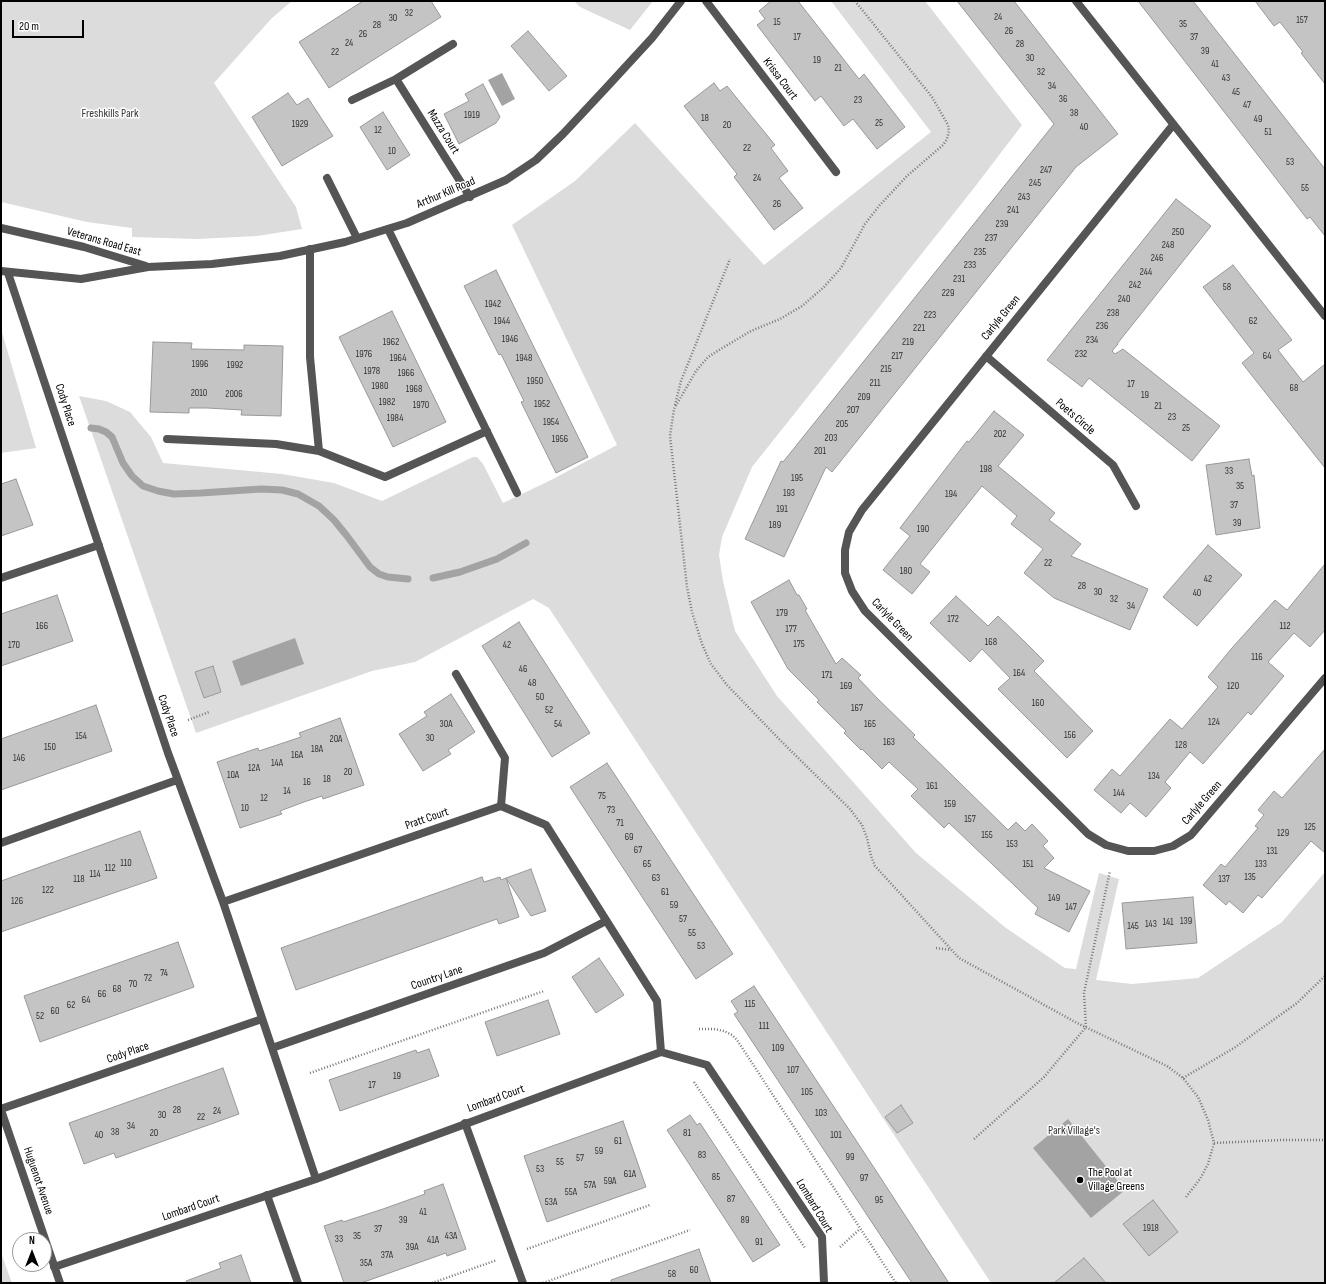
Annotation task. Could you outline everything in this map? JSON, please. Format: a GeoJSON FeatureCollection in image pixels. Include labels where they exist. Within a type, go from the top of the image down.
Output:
{"type":"FeatureCollection","features":[{"type":"Feature","properties":{"kind":"street","name":"Arthur Kill Road"},"geometry":{"type":"LineString","coordinates":[[148,267],[212,264],[280,256],[357,238],[407,223],[470,197],[506,180],[541,155],[563,134],[652,38],[681,1]]}},
{"type":"Feature","properties":{"kind":"street","name":"Krissa Court"},"geometry":{"type":"LineString","coordinates":[[706,1],[836,172]]}},
{"type":"Feature","properties":{"kind":"street"},"geometry":{"type":"LineString","coordinates":[[1076,1],[1325,316]]}},
{"type":"Feature","properties":{"kind":"street"},"geometry":{"type":"LineString","coordinates":[[352,100],[396,79],[453,44]]}},
{"type":"Feature","properties":{"kind":"street","name":"Mazza Court"},"geometry":{"type":"LineString","coordinates":[[396,79],[470,197]]}},
{"type":"Feature","properties":{"kind":"street","name":"Carlyle Green"},"geometry":{"type":"LineString","coordinates":[[1173,125],[862,510],[849,532],[845,550],[846,573],[852,591],[865,611],[1088,834],[1106,845],[1128,851],[1154,851],[1173,846],[1191,835],[1325,678]]}},
{"type":"Feature","properties":{"kind":"street"},"geometry":{"type":"LineString","coordinates":[[327,178],[357,238]]}},
{"type":"Feature","properties":{"kind":"street","name":"Veterans Road East"},"geometry":{"type":"LineString","coordinates":[[1,228],[84,247],[148,267]]}},
{"type":"Feature","properties":{"kind":"street"},"geometry":{"type":"LineString","coordinates":[[388,229],[517,493]]}},
{"type":"Feature","properties":{"kind":"street"},"geometry":{"type":"LineString","coordinates":[[310,249],[310,357],[319,451]]}},
{"type":"Feature","properties":{"kind":"street","name":"Veterans Road East"},"geometry":{"type":"LineString","coordinates":[[5,272],[81,279],[148,267]]}},
{"type":"Feature","properties":{"kind":"street","name":"Cody Place"},"geometry":{"type":"LineString","coordinates":[[5,272],[177,780],[222,902],[316,1179]]}},
{"type":"Feature","properties":{"kind":"street","name":"Poets Circle"},"geometry":{"type":"LineString","coordinates":[[986,356],[1113,465],[1136,506]]}},
{"type":"Feature","properties":{"kind":"street"},"geometry":{"type":"LineString","coordinates":[[167,439],[276,444],[319,451],[386,477],[487,432]]}},
{"type":"Feature","properties":{"kind":"street"},"geometry":{"type":"LineString","coordinates":[[1,578],[98,546]]}},
{"type":"Feature","properties":{"kind":"street"},"geometry":{"type":"LineString","coordinates":[[456,674],[505,758],[501,806],[546,825],[657,1002],[661,1052]]}},
{"type":"Feature","properties":{"kind":"street"},"geometry":{"type":"LineString","coordinates":[[1,843],[177,780]]}},
{"type":"Feature","properties":{"kind":"street","name":"Pratt Court"},"geometry":{"type":"LineString","coordinates":[[222,902],[501,806]]}},
{"type":"Feature","properties":{"kind":"street","name":"Country Lane"},"geometry":{"type":"LineString","coordinates":[[272,1048],[544,953],[606,921]]}},
{"type":"Feature","properties":{"kind":"street","name":"Cody Place"},"geometry":{"type":"LineString","coordinates":[[1,1110],[262,1019]]}},
{"type":"Feature","properties":{"kind":"street","name":"Lombard Court"},"geometry":{"type":"LineString","coordinates":[[54,1267],[316,1179],[661,1052],[707,1065],[822,1237],[824,1283]]}},
{"type":"Feature","properties":{"kind":"street","name":"Huguenot Avenue"},"geometry":{"type":"LineString","coordinates":[[1,1110],[60,1283]]}},
{"type":"Feature","properties":{"kind":"street"},"geometry":{"type":"LineString","coordinates":[[466,1123],[523,1283]]}},
{"type":"Feature","properties":{"kind":"street"},"geometry":{"type":"LineString","coordinates":[[267,1195],[298,1283]]}},
{"type":"Feature","properties":{"kind":"path"},"geometry":{"type":"LineString","coordinates":[[674,409],[681,381],[730,259]]}},
{"type":"Feature","properties":{"kind":"path"},"geometry":{"type":"LineString","coordinates":[[188,720],[209,712]]}},
{"type":"Feature","properties":{"kind":"path"},"geometry":{"type":"LineString","coordinates":[[974,1139],[1044,1077],[1086,1027],[1084,994],[1110,871]]}},
{"type":"Feature","properties":{"kind":"path"},"geometry":{"type":"LineString","coordinates":[[936,948],[952,950]]}},
{"type":"Feature","properties":{"kind":"path"},"geometry":{"type":"LineString","coordinates":[[1183,1078],[1234,1048],[1291,1007],[1325,976]]}},
{"type":"Feature","properties":{"kind":"path"},"geometry":{"type":"LineString","coordinates":[[310,1073],[544,991]]}},
{"type":"Feature","properties":{"kind":"path"},"geometry":{"type":"LineString","coordinates":[[699,1029],[724,1031],[732,1035],[737,1040],[896,1283]]}},
{"type":"Feature","properties":{"kind":"path"},"geometry":{"type":"LineString","coordinates":[[694,1082],[809,1253]]}},
{"type":"Feature","properties":{"kind":"path"},"geometry":{"type":"LineString","coordinates":[[1186,1197],[1200,1179],[1208,1164],[1214,1143]]}},
{"type":"Feature","properties":{"kind":"path"},"geometry":{"type":"LineString","coordinates":[[549,1241],[650,1205]]}},
{"type":"Feature","properties":{"kind":"path"},"geometry":{"type":"LineString","coordinates":[[838,1248],[860,1229]]}},
{"type":"Feature","properties":{"kind":"path"},"geometry":{"type":"LineString","coordinates":[[543,1283],[690,1230]]}},
{"type":"Feature","properties":{"kind":"path"},"geometry":{"type":"LineString","coordinates":[[432,1283],[477,1267]]}},
{"type":"Feature","properties":{"kind":"green space","name":"Freshkills Park"},"geometry":{"type":"Polygon","coordinates":[[[1,1],[292,1],[271,19],[214,83],[296,207],[302,229],[257,236],[197,239],[132,237],[132,228],[87,222],[1,202],[1,1]]]}},
{"type":"Feature","properties":{"kind":"green space"},"geometry":{"type":"Polygon","coordinates":[[[574,1],[653,1],[630,30],[580,7],[574,1]]]}},
{"type":"Feature","properties":{"kind":"green space","name":"Park Village's"},"geometry":{"type":"Polygon","coordinates":[[[831,1],[925,1],[1022,125],[974,188],[752,467],[722,537],[719,555],[723,581],[735,631],[777,696],[916,853],[1006,928],[1065,968],[1076,969],[1099,873],[1119,879],[1096,980],[1132,984],[1198,978],[1282,922],[1325,872],[1325,1283],[991,1283],[549,608],[533,599],[415,662],[372,671],[196,733],[79,396],[106,401],[130,412],[151,437],[163,463],[282,474],[334,483],[382,501],[473,457],[477,457],[483,464],[503,503],[551,480],[617,445],[512,225],[575,181],[635,123],[764,265],[931,132],[831,1]]]}},
{"type":"Feature","properties":{"kind":"green space"},"geometry":{"type":"Polygon","coordinates":[[[1,329],[36,448],[1,453],[1,329]]]}},
{"type":"Feature","properties":{"kind":"green space"},"geometry":{"type":"Polygon","coordinates":[[[1,1253],[12,1283],[1,1283],[1,1253]]]}},
{"type":"Feature","properties":{"kind":"shaded area"},"geometry":{"type":"Polygon","coordinates":[[[502,73],[515,99],[502,106],[488,80],[502,73]]]}},
{"type":"Feature","properties":{"kind":"shaded area"},"geometry":{"type":"Polygon","coordinates":[[[295,638],[304,664],[241,686],[232,661],[295,638]]]}},
{"type":"Feature","properties":{"kind":"shaded area"},"geometry":{"type":"Polygon","coordinates":[[[1068,1119],[1125,1190],[1091,1218],[1033,1148],[1068,1119]]]}},
{"type":"Feature","properties":{"kind":"building"},"geometry":{"type":"Polygon","coordinates":[[[363,1],[431,1],[441,17],[329,88],[299,42],[363,1]]]}},
{"type":"Feature","properties":{"kind":"building"},"geometry":{"type":"Polygon","coordinates":[[[771,1],[798,1],[859,79],[864,74],[905,127],[877,149],[853,119],[844,126],[821,96],[815,101],[757,25],[765,19],[759,11],[771,1]]]}},
{"type":"Feature","properties":{"kind":"building"},"geometry":{"type":"Polygon","coordinates":[[[957,1],[1014,1],[1118,134],[1076,167],[832,472],[826,467],[784,557],[745,539],[781,461],[783,462],[1054,124],[957,1]]]}},
{"type":"Feature","properties":{"kind":"building"},"geometry":{"type":"Polygon","coordinates":[[[1138,1],[1193,1],[1325,169],[1325,236],[1310,217],[1307,219],[1138,1]]]}},
{"type":"Feature","properties":{"kind":"building"},"geometry":{"type":"Polygon","coordinates":[[[1255,1],[1325,1],[1325,84],[1301,53],[1303,52],[1280,22],[1274,26],[1255,1]]]}},
{"type":"Feature","properties":{"kind":"building"},"geometry":{"type":"Polygon","coordinates":[[[528,31],[567,76],[549,91],[511,46],[528,31]]]}},
{"type":"Feature","properties":{"kind":"building"},"geometry":{"type":"Polygon","coordinates":[[[714,83],[720,91],[727,86],[775,145],[771,148],[788,171],[779,178],[803,208],[774,230],[734,177],[737,174],[684,106],[714,83]]]}},
{"type":"Feature","properties":{"kind":"building"},"geometry":{"type":"Polygon","coordinates":[[[483,84],[500,117],[496,123],[459,144],[444,114],[469,101],[465,94],[483,84]]]}},
{"type":"Feature","properties":{"kind":"building"},"geometry":{"type":"Polygon","coordinates":[[[288,93],[297,105],[308,98],[333,136],[282,166],[252,117],[288,93]]]}},
{"type":"Feature","properties":{"kind":"building"},"geometry":{"type":"Polygon","coordinates":[[[383,112],[410,155],[387,170],[360,127],[383,112]]]}},
{"type":"Feature","properties":{"kind":"building"},"geometry":{"type":"Polygon","coordinates":[[[1176,199],[1211,226],[1112,351],[1115,354],[1123,349],[1220,426],[1192,461],[1089,378],[1082,387],[1047,360],[1176,199]]]}},
{"type":"Feature","properties":{"kind":"building"},"geometry":{"type":"Polygon","coordinates":[[[1233,265],[1292,340],[1278,350],[1303,382],[1325,364],[1325,468],[1242,363],[1254,353],[1203,287],[1233,265]]]}},
{"type":"Feature","properties":{"kind":"building"},"geometry":{"type":"Polygon","coordinates":[[[496,270],[588,457],[556,473],[521,402],[524,401],[501,354],[499,355],[464,286],[496,270]]]}},
{"type":"Feature","properties":{"kind":"building"},"geometry":{"type":"Polygon","coordinates":[[[392,311],[446,422],[393,447],[339,337],[392,311]]]}},
{"type":"Feature","properties":{"kind":"building"},"geometry":{"type":"Polygon","coordinates":[[[153,342],[192,343],[191,349],[244,350],[244,345],[283,346],[281,416],[241,415],[242,410],[207,408],[189,408],[189,413],[150,412],[153,342]]]}},
{"type":"Feature","properties":{"kind":"building"},"geometry":{"type":"Polygon","coordinates":[[[994,411],[1024,435],[998,466],[1055,513],[1049,520],[1081,544],[1071,556],[1148,589],[1130,630],[1054,598],[1024,573],[1043,549],[1011,524],[1017,516],[982,486],[920,564],[930,572],[912,594],[883,570],[910,536],[900,528],[967,441],[969,442],[994,411]]]}},
{"type":"Feature","properties":{"kind":"building"},"geometry":{"type":"Polygon","coordinates":[[[1249,459],[1252,476],[1254,475],[1260,528],[1216,535],[1206,465],[1249,459]]]}},
{"type":"Feature","properties":{"kind":"building"},"geometry":{"type":"Polygon","coordinates":[[[16,479],[33,525],[1,536],[1,484],[16,479]]]}},
{"type":"Feature","properties":{"kind":"building"},"geometry":{"type":"Polygon","coordinates":[[[1208,545],[1242,575],[1197,626],[1163,597],[1208,545]]]}},
{"type":"Feature","properties":{"kind":"building"},"geometry":{"type":"Polygon","coordinates":[[[1325,564],[1325,630],[1310,647],[1294,633],[1268,662],[1284,676],[1251,715],[1248,712],[1203,764],[1190,752],[1165,782],[1171,788],[1146,817],[1130,803],[1121,813],[1094,790],[1112,769],[1120,776],[1170,719],[1182,729],[1218,687],[1208,677],[1232,648],[1275,600],[1287,610],[1325,564]]]}},
{"type":"Feature","properties":{"kind":"building"},"geometry":{"type":"Polygon","coordinates":[[[789,580],[807,609],[805,610],[836,664],[842,658],[861,675],[858,678],[915,735],[913,737],[1008,830],[1016,822],[1025,831],[1032,824],[1048,841],[1043,846],[1054,858],[1044,868],[1090,891],[1069,932],[1035,914],[1038,908],[949,823],[944,828],[911,796],[918,789],[889,762],[882,769],[862,749],[861,750],[844,733],[846,731],[817,702],[819,700],[788,669],[751,602],[789,580]]]}},
{"type":"Feature","properties":{"kind":"building"},"geometry":{"type":"Polygon","coordinates":[[[57,595],[73,641],[1,666],[1,614],[57,595]]]}},
{"type":"Feature","properties":{"kind":"building"},"geometry":{"type":"Polygon","coordinates":[[[956,596],[988,626],[998,616],[1025,642],[1044,661],[1034,671],[1093,731],[1067,758],[998,689],[1010,678],[982,649],[970,662],[930,623],[956,596]]]}},
{"type":"Feature","properties":{"kind":"building"},"geometry":{"type":"Polygon","coordinates":[[[519,622],[590,733],[552,757],[482,646],[519,622]]]}},
{"type":"Feature","properties":{"kind":"building"},"geometry":{"type":"Polygon","coordinates":[[[213,666],[221,692],[204,698],[195,672],[213,666]]]}},
{"type":"Feature","properties":{"kind":"building"},"geometry":{"type":"Polygon","coordinates":[[[451,694],[475,732],[448,750],[451,754],[423,771],[399,734],[427,716],[424,712],[451,694]]]}},
{"type":"Feature","properties":{"kind":"building"},"geometry":{"type":"Polygon","coordinates":[[[96,705],[112,751],[1,790],[1,739],[96,705]]]}},
{"type":"Feature","properties":{"kind":"building"},"geometry":{"type":"Polygon","coordinates":[[[340,718],[364,785],[323,799],[322,796],[304,802],[280,811],[282,814],[240,828],[217,762],[258,748],[259,751],[301,737],[299,733],[340,718]]]}},
{"type":"Feature","properties":{"kind":"building"},"geometry":{"type":"Polygon","coordinates":[[[1325,749],[1325,853],[1311,841],[1262,898],[1258,895],[1243,913],[1229,901],[1226,905],[1203,885],[1221,864],[1225,867],[1258,828],[1255,826],[1264,815],[1258,810],[1274,791],[1282,798],[1325,749]]]}},
{"type":"Feature","properties":{"kind":"building"},"geometry":{"type":"Polygon","coordinates":[[[607,763],[733,954],[696,979],[570,787],[607,763]]]}},
{"type":"Feature","properties":{"kind":"building"},"geometry":{"type":"Polygon","coordinates":[[[140,831],[157,878],[1,932],[1,881],[140,831]]]}},
{"type":"Feature","properties":{"kind":"building"},"geometry":{"type":"Polygon","coordinates":[[[531,869],[546,911],[531,916],[506,878],[531,869]]]}},
{"type":"Feature","properties":{"kind":"building"},"geometry":{"type":"Polygon","coordinates":[[[482,877],[484,882],[500,877],[501,880],[506,878],[519,917],[499,924],[497,919],[296,990],[281,948],[482,877]]]}},
{"type":"Feature","properties":{"kind":"building"},"geometry":{"type":"Polygon","coordinates":[[[1193,897],[1197,943],[1126,949],[1122,903],[1193,897]]]}},
{"type":"Feature","properties":{"kind":"building"},"geometry":{"type":"Polygon","coordinates":[[[178,942],[194,987],[40,1042],[24,996],[178,942]]]}},
{"type":"Feature","properties":{"kind":"building"},"geometry":{"type":"Polygon","coordinates":[[[599,958],[624,995],[596,1013],[572,977],[599,958]]]}},
{"type":"Feature","properties":{"kind":"building"},"geometry":{"type":"Polygon","coordinates":[[[754,986],[949,1283],[912,1283],[734,1014],[738,1012],[731,1001],[754,986]]]}},
{"type":"Feature","properties":{"kind":"building"},"geometry":{"type":"Polygon","coordinates":[[[548,1000],[560,1034],[497,1056],[485,1022],[548,1000]]]}},
{"type":"Feature","properties":{"kind":"building"},"geometry":{"type":"Polygon","coordinates":[[[429,1049],[439,1076],[340,1111],[329,1080],[416,1050],[417,1053],[429,1049]]]}},
{"type":"Feature","properties":{"kind":"building"},"geometry":{"type":"Polygon","coordinates":[[[223,1068],[239,1114],[116,1158],[114,1153],[84,1164],[69,1123],[223,1068]]]}},
{"type":"Feature","properties":{"kind":"building"},"geometry":{"type":"Polygon","coordinates":[[[901,1105],[913,1123],[897,1133],[885,1117],[901,1105]]]}},
{"type":"Feature","properties":{"kind":"building"},"geometry":{"type":"Polygon","coordinates":[[[690,1115],[697,1125],[700,1123],[780,1245],[753,1262],[667,1130],[690,1115]]]}},
{"type":"Feature","properties":{"kind":"building"},"geometry":{"type":"Polygon","coordinates":[[[623,1121],[646,1187],[547,1222],[524,1156],[623,1121]]]}},
{"type":"Feature","properties":{"kind":"building"},"geometry":{"type":"Polygon","coordinates":[[[443,1184],[466,1249],[447,1256],[446,1253],[361,1283],[344,1283],[324,1226],[342,1220],[343,1222],[383,1209],[425,1194],[424,1191],[443,1184]]]}},
{"type":"Feature","properties":{"kind":"building"},"geometry":{"type":"Polygon","coordinates":[[[1153,1200],[1178,1232],[1149,1256],[1123,1224],[1153,1200]]]}},
{"type":"Feature","properties":{"kind":"building"},"geometry":{"type":"Polygon","coordinates":[[[699,1249],[711,1283],[611,1283],[611,1280],[699,1249]]]}},
{"type":"Feature","properties":{"kind":"building"},"geometry":{"type":"Polygon","coordinates":[[[241,1255],[251,1283],[187,1283],[186,1281],[221,1268],[219,1263],[241,1255]]]}},
{"type":"Feature","properties":{"kind":"building"},"geometry":{"type":"Polygon","coordinates":[[[1084,1258],[1106,1283],[1054,1283],[1084,1258]]]}},
{"type":"Feature","properties":{"kind":"waterway"},"geometry":{"type":"LineString","coordinates":[[91,428],[99,429],[112,437],[123,463],[132,476],[143,486],[174,494],[261,489],[282,490],[298,494],[319,506],[334,520],[370,567],[379,574],[388,577],[408,579]]}},
{"type":"Feature","properties":{"kind":"waterway"},"geometry":{"type":"LineString","coordinates":[[433,578],[460,572],[497,559],[526,543]]}},
{"type":"Feature","properties":{"kind":"place","name":"The Pool at Village Greens"},"geometry":{"type":"Point","coordinates":[1080,1180]}}]}
